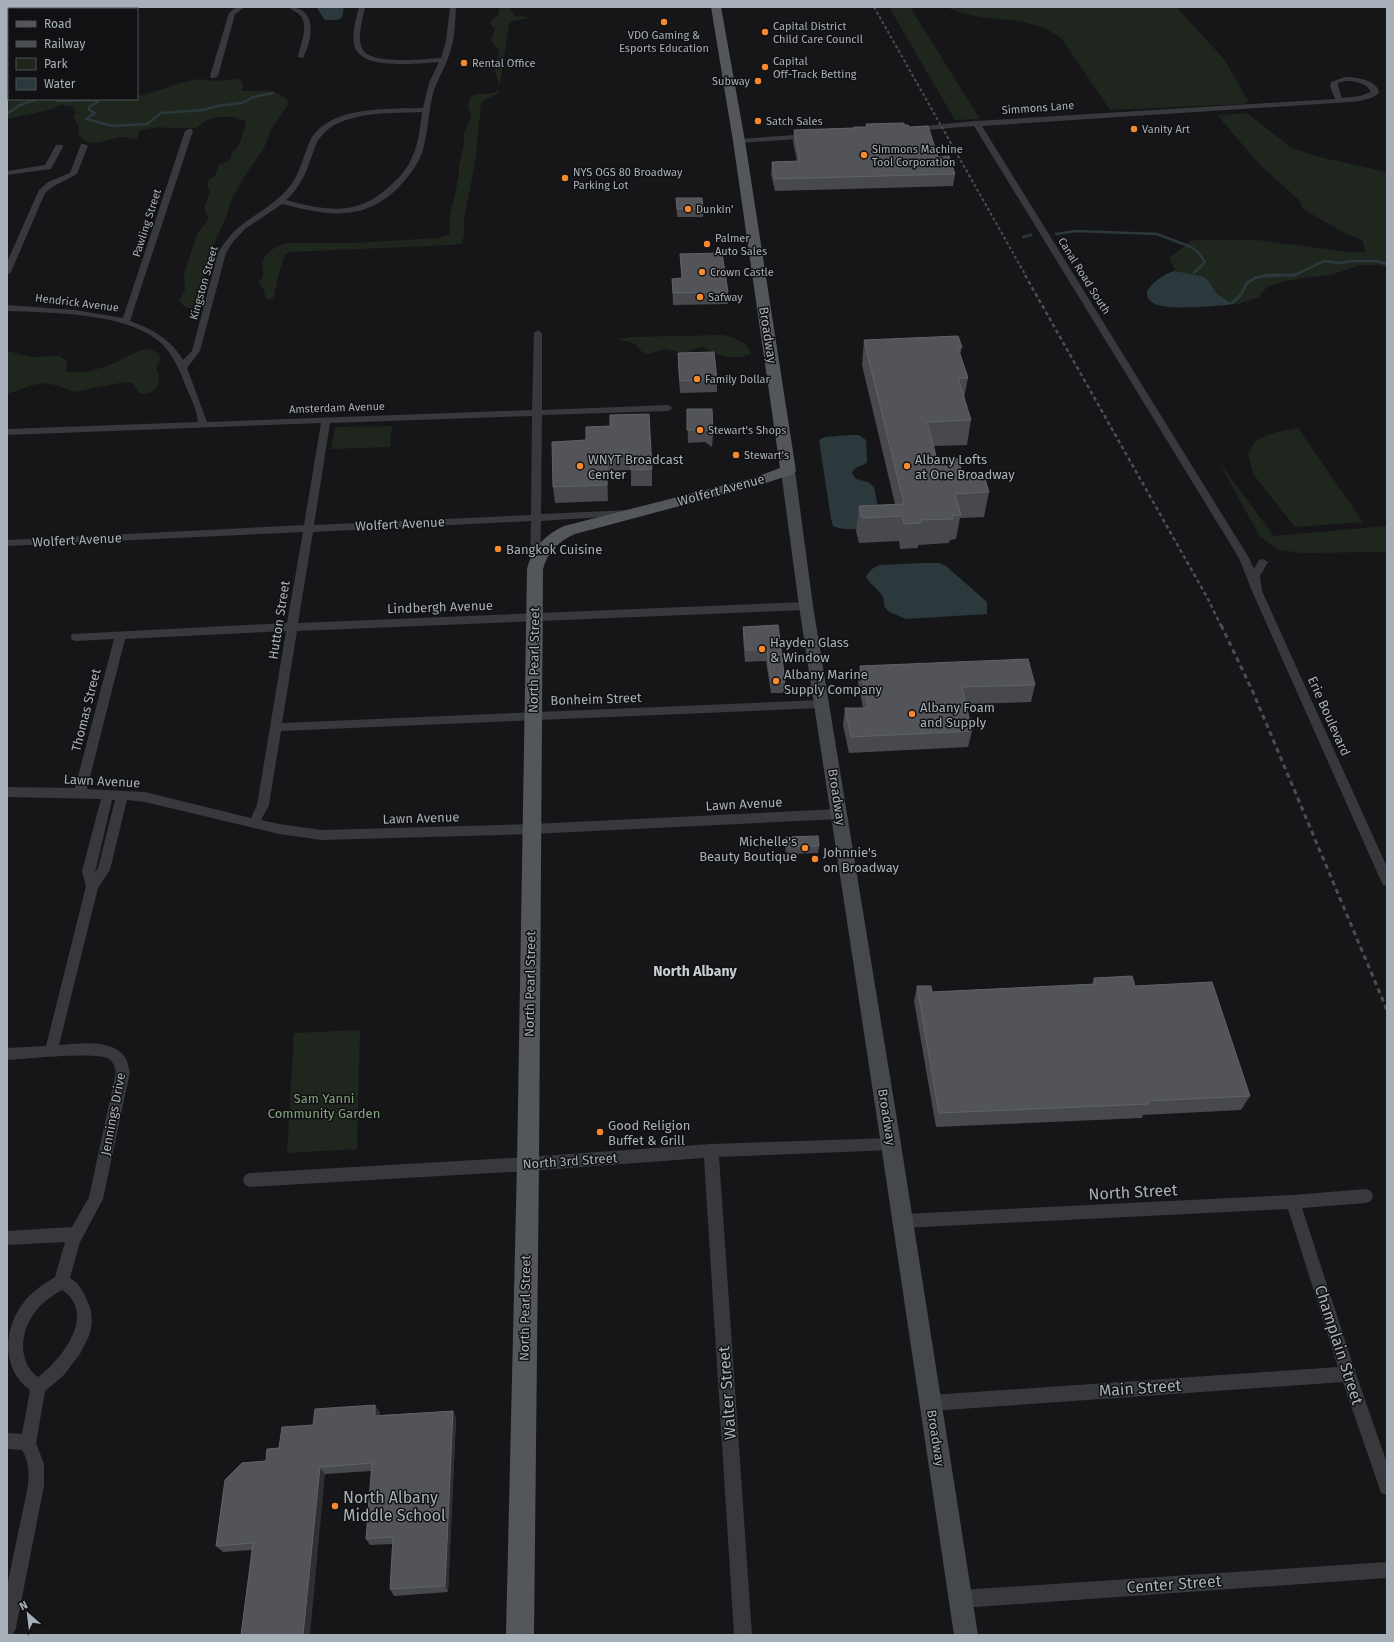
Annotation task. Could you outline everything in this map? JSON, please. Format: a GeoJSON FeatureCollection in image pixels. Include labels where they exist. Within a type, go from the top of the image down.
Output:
{"type":"FeatureCollection","features":[{"type":"Feature","properties":{"kind":"main road","name":"Broadway"},"geometry":{"type":"LineString","coordinates":[[716,7],[788,471]]}},
{"type":"Feature","properties":{"kind":"main road","name":"Wolfert Avenue"},"geometry":{"type":"LineString","coordinates":[[635,512],[761,480],[788,471]]}},
{"type":"Feature","properties":{"kind":"main road"},"geometry":{"type":"LineString","coordinates":[[535,569],[542,550],[562,533],[588,524],[635,512]]}},
{"type":"Feature","properties":{"kind":"main road","name":"North Pearl Street"},"geometry":{"type":"LineString","coordinates":[[520,1635],[528,1164],[535,569]]}},
{"type":"Feature","properties":{"kind":"street"},"geometry":{"type":"LineString","coordinates":[[214,76],[232,13],[242,7]]}},
{"type":"Feature","properties":{"kind":"street"},"geometry":{"type":"LineString","coordinates":[[291,7],[302,12],[306,19],[307,25],[300,57]]}},
{"type":"Feature","properties":{"kind":"street"},"geometry":{"type":"LineString","coordinates":[[362,7],[357,37],[360,52],[364,56],[373,60],[382,61],[444,60]]}},
{"type":"Feature","properties":{"kind":"street"},"geometry":{"type":"LineString","coordinates":[[281,201],[310,209],[333,212],[356,210],[377,202],[393,189],[416,158],[432,84],[444,60],[449,43],[453,7]]}},
{"type":"Feature","properties":{"kind":"street","name":"Simmons Lane"},"geometry":{"type":"LineString","coordinates":[[904,129],[1339,100],[1370,97],[1376,92],[1371,85],[1362,81],[1353,79],[1341,80],[1335,82],[1334,86],[1339,100]]}},
{"type":"Feature","properties":{"kind":"street","name":"Kingston Street"},"geometry":{"type":"LineString","coordinates":[[182,368],[196,351],[222,253],[229,239],[240,228],[281,201],[295,187],[301,178],[315,137],[330,124],[345,118],[365,113],[426,110]]}},
{"type":"Feature","properties":{"kind":"street","name":"Canal Road South"},"geometry":{"type":"LineString","coordinates":[[976,123],[1171,442],[1244,558],[1257,591]]}},
{"type":"Feature","properties":{"kind":"street","name":"Pawling Street"},"geometry":{"type":"LineString","coordinates":[[126,321],[189,131]]}},
{"type":"Feature","properties":{"kind":"street"},"geometry":{"type":"LineString","coordinates":[[738,141],[816,136]]}},
{"type":"Feature","properties":{"kind":"street"},"geometry":{"type":"LineString","coordinates":[[7,272],[42,192],[51,184],[72,175],[84,146]]}},
{"type":"Feature","properties":{"kind":"street"},"geometry":{"type":"LineString","coordinates":[[7,173],[48,167],[59,148]]}},
{"type":"Feature","properties":{"kind":"street","name":"Hendrick Avenue"},"geometry":{"type":"LineString","coordinates":[[7,308],[84,314],[126,321],[150,331],[164,341],[175,354],[202,416],[203,425]]}},
{"type":"Feature","properties":{"kind":"street","name":"North Pearl Street"},"geometry":{"type":"LineString","coordinates":[[535,569],[538,333]]}},
{"type":"Feature","properties":{"kind":"street","name":"Amsterdam Avenue"},"geometry":{"type":"LineString","coordinates":[[7,432],[668,408]]}},
{"type":"Feature","properties":{"kind":"street","name":"Hutton Street"},"geometry":{"type":"LineString","coordinates":[[254,823],[262,807],[326,421]]}},
{"type":"Feature","properties":{"kind":"street","name":"Broadway"},"geometry":{"type":"LineString","coordinates":[[788,471],[806,606],[962,1598],[966,1635]]}},
{"type":"Feature","properties":{"kind":"street","name":"Wolfert Avenue"},"geometry":{"type":"LineString","coordinates":[[7,543],[635,512]]}},
{"type":"Feature","properties":{"kind":"street","name":"Erie Boulevard"},"geometry":{"type":"LineString","coordinates":[[1263,562],[1255,576],[1257,591],[1387,881]]}},
{"type":"Feature","properties":{"kind":"street","name":"Lindbergh Avenue"},"geometry":{"type":"LineString","coordinates":[[76,637],[806,606]]}},
{"type":"Feature","properties":{"kind":"street","name":"Thomas Street"},"geometry":{"type":"LineString","coordinates":[[80,793],[120,635]]}},
{"type":"Feature","properties":{"kind":"street","name":"Bonheim Street"},"geometry":{"type":"LineString","coordinates":[[276,726],[822,704]]}},
{"type":"Feature","properties":{"kind":"street","name":"Lawn Avenue"},"geometry":{"type":"LineString","coordinates":[[7,792],[122,795],[164,801],[279,829],[322,834],[532,828],[839,814]]}},
{"type":"Feature","properties":{"kind":"street"},"geometry":{"type":"LineString","coordinates":[[92,886],[88,871],[108,794]]}},
{"type":"Feature","properties":{"kind":"street"},"geometry":{"type":"LineString","coordinates":[[51,1052],[92,886],[104,870],[122,795]]}},
{"type":"Feature","properties":{"kind":"street","name":"Jennings Drive"},"geometry":{"type":"LineString","coordinates":[[7,1054],[96,1050],[106,1051],[115,1055],[122,1067],[122,1077],[97,1195],[94,1203],[75,1234],[61,1282]]}},
{"type":"Feature","properties":{"kind":"street","name":"North 3rd Street"},"geometry":{"type":"LineString","coordinates":[[250,1180],[528,1164],[711,1151],[891,1144]]}},
{"type":"Feature","properties":{"kind":"street","name":"Walter Street"},"geometry":{"type":"LineString","coordinates":[[711,1151],[743,1635]]}},
{"type":"Feature","properties":{"kind":"street","name":"North Street"},"geometry":{"type":"LineString","coordinates":[[903,1221],[1293,1202],[1366,1196]]}},
{"type":"Feature","properties":{"kind":"street","name":"Champlain Street"},"geometry":{"type":"LineString","coordinates":[[1293,1202],[1348,1374],[1387,1487]]}},
{"type":"Feature","properties":{"kind":"street"},"geometry":{"type":"LineString","coordinates":[[7,1238],[75,1234]]}},
{"type":"Feature","properties":{"kind":"street"},"geometry":{"type":"LineString","coordinates":[[7,1628],[37,1476],[34,1456],[28,1444],[38,1387],[58,1371],[70,1357],[80,1339],[83,1328],[84,1313],[80,1299],[70,1286],[61,1282],[45,1292],[27,1310],[22,1319],[16,1337],[16,1357],[22,1373],[38,1387]]}},
{"type":"Feature","properties":{"kind":"street","name":"Main Street"},"geometry":{"type":"LineString","coordinates":[[931,1403],[1348,1374]]}},
{"type":"Feature","properties":{"kind":"street"},"geometry":{"type":"LineString","coordinates":[[7,1441],[20,1441],[28,1444]]}},
{"type":"Feature","properties":{"kind":"street","name":"Center Street"},"geometry":{"type":"LineString","coordinates":[[962,1598],[1387,1570]]}},
{"type":"Feature","properties":{"kind":"green space"},"geometry":{"type":"Polygon","coordinates":[[[500,7],[508,7],[515,16],[533,17],[513,21],[509,24],[500,84],[498,82],[495,70],[499,50],[491,41],[495,29],[489,22],[498,15],[500,7]]]}},
{"type":"Feature","properties":{"kind":"green space"},"geometry":{"type":"Polygon","coordinates":[[[889,7],[910,7],[980,119],[955,120],[889,7]]]}},
{"type":"Feature","properties":{"kind":"green space"},"geometry":{"type":"Polygon","coordinates":[[[946,7],[1176,7],[1224,59],[1249,102],[1243,104],[1110,110],[1062,39],[1049,30],[1020,22],[960,13],[946,7]]]}},
{"type":"Feature","properties":{"kind":"green space"},"geometry":{"type":"Polygon","coordinates":[[[200,79],[214,81],[240,79],[243,85],[242,91],[271,91],[288,100],[287,107],[271,130],[264,148],[244,177],[230,203],[227,215],[213,246],[196,308],[186,307],[179,301],[185,290],[184,274],[197,234],[209,219],[204,207],[210,193],[207,183],[210,178],[215,176],[219,165],[230,160],[232,152],[237,148],[241,140],[246,121],[231,117],[220,117],[210,119],[196,128],[146,129],[139,131],[137,139],[121,137],[92,143],[87,142],[78,133],[79,126],[73,117],[76,113],[73,107],[61,105],[49,110],[7,119],[8,94],[8,100],[138,100],[138,96],[200,79]]]}},
{"type":"Feature","properties":{"kind":"green space"},"geometry":{"type":"Polygon","coordinates":[[[500,91],[483,101],[481,104],[476,156],[464,220],[464,234],[462,243],[452,245],[290,252],[285,254],[274,297],[270,300],[266,299],[263,288],[258,282],[263,277],[263,261],[273,249],[281,245],[288,243],[350,243],[439,238],[450,234],[450,216],[459,175],[459,166],[464,144],[464,134],[471,117],[468,105],[471,96],[500,91]]]}},
{"type":"Feature","properties":{"kind":"green space"},"geometry":{"type":"Polygon","coordinates":[[[1247,113],[1292,148],[1319,157],[1387,172],[1387,267],[1360,265],[1334,274],[1284,281],[1267,287],[1259,297],[1238,304],[1231,303],[1230,301],[1217,295],[1207,279],[1202,276],[1175,271],[1169,258],[1192,240],[1257,240],[1348,252],[1365,252],[1363,241],[1341,231],[1303,209],[1299,200],[1261,166],[1217,115],[1247,113]]]}},
{"type":"Feature","properties":{"kind":"green space"},"geometry":{"type":"Polygon","coordinates":[[[722,335],[740,340],[749,349],[751,354],[742,357],[725,357],[701,347],[683,353],[664,349],[649,354],[642,352],[635,344],[619,339],[630,337],[722,335]]]}},
{"type":"Feature","properties":{"kind":"green space"},"geometry":{"type":"Polygon","coordinates":[[[147,349],[156,352],[161,358],[156,368],[159,377],[157,387],[149,393],[139,393],[132,383],[125,382],[74,392],[59,386],[45,383],[33,385],[7,394],[7,351],[31,357],[60,356],[67,361],[66,371],[78,372],[89,371],[107,366],[133,353],[147,349]]]}},
{"type":"Feature","properties":{"kind":"green space"},"geometry":{"type":"Polygon","coordinates":[[[392,426],[390,447],[331,449],[335,427],[392,426]]]}},
{"type":"Feature","properties":{"kind":"green space"},"geometry":{"type":"Polygon","coordinates":[[[1298,428],[1363,522],[1295,527],[1253,474],[1248,453],[1255,441],[1273,433],[1298,428]]]}},
{"type":"Feature","properties":{"kind":"green space"},"geometry":{"type":"Polygon","coordinates":[[[1219,462],[1274,536],[1387,526],[1387,552],[1303,553],[1278,550],[1260,537],[1219,462]]]}},
{"type":"Feature","properties":{"kind":"green space","name":"Sam Yanni Community Garden"},"geometry":{"type":"Polygon","coordinates":[[[360,1030],[357,1149],[287,1153],[294,1033],[360,1030]]]}},
{"type":"Feature","properties":{"kind":"water"},"geometry":{"type":"Polygon","coordinates":[[[317,7],[344,7],[342,18],[337,20],[325,20],[317,7]]]}},
{"type":"Feature","properties":{"kind":"water"},"geometry":{"type":"Polygon","coordinates":[[[1175,271],[1202,276],[1207,279],[1217,294],[1232,303],[1228,305],[1200,307],[1169,307],[1151,302],[1147,292],[1152,285],[1167,274],[1175,271]]]}},
{"type":"Feature","properties":{"kind":"water"},"geometry":{"type":"Polygon","coordinates":[[[859,435],[866,440],[867,462],[855,468],[852,473],[856,479],[868,482],[874,487],[881,522],[857,529],[844,529],[833,526],[831,519],[819,440],[825,437],[859,435]]]}},
{"type":"Feature","properties":{"kind":"water"},"geometry":{"type":"Polygon","coordinates":[[[939,563],[946,566],[987,602],[987,614],[906,619],[889,612],[884,606],[881,594],[866,577],[867,575],[874,568],[881,565],[939,563]]]}},
{"type":"Feature","properties":{"kind":"building","name":"Simmons Machine Tool Corporation"},"geometry":{"type":"Polygon","coordinates":[[[904,123],[904,125],[908,125],[909,127],[928,126],[938,157],[949,156],[955,174],[775,179],[772,162],[800,161],[794,130],[854,128],[867,127],[866,124],[904,123]]]}},
{"type":"Feature","properties":{"kind":"building"},"geometry":{"type":"Polygon","coordinates":[[[676,198],[702,198],[703,209],[677,209],[676,198]]]}},
{"type":"Feature","properties":{"kind":"building"},"geometry":{"type":"Polygon","coordinates":[[[722,253],[728,292],[673,293],[672,279],[682,278],[680,254],[722,253]]]}},
{"type":"Feature","properties":{"kind":"building"},"geometry":{"type":"Polygon","coordinates":[[[958,336],[962,347],[958,348],[968,378],[958,378],[971,420],[927,422],[937,460],[958,459],[963,476],[972,476],[973,479],[985,479],[989,492],[955,494],[961,515],[952,515],[953,519],[921,520],[921,523],[904,524],[902,516],[862,518],[859,506],[904,504],[864,340],[958,336]]]}},
{"type":"Feature","properties":{"kind":"building"},"geometry":{"type":"Polygon","coordinates":[[[714,352],[717,379],[680,381],[678,353],[714,352]]]}},
{"type":"Feature","properties":{"kind":"building"},"geometry":{"type":"Polygon","coordinates":[[[687,409],[712,409],[713,435],[705,430],[687,430],[687,409]]]}},
{"type":"Feature","properties":{"kind":"building"},"geometry":{"type":"Polygon","coordinates":[[[649,414],[652,469],[631,470],[630,453],[606,454],[607,485],[553,487],[552,442],[586,440],[586,427],[610,426],[610,415],[649,414]]]}},
{"type":"Feature","properties":{"kind":"building"},"geometry":{"type":"Polygon","coordinates":[[[778,625],[785,682],[771,682],[767,650],[746,650],[743,627],[778,625]]]}},
{"type":"Feature","properties":{"kind":"building","name":"Albany Foam and Supply"},"geometry":{"type":"Polygon","coordinates":[[[1028,659],[1035,685],[962,687],[972,731],[851,737],[845,708],[868,708],[860,666],[1028,659]]]}},
{"type":"Feature","properties":{"kind":"building"},"geometry":{"type":"Polygon","coordinates":[[[818,836],[819,846],[787,847],[786,837],[818,836]]]}},
{"type":"Feature","properties":{"kind":"building"},"geometry":{"type":"Polygon","coordinates":[[[1132,976],[1135,986],[1212,982],[1250,1096],[1148,1101],[1149,1104],[939,1113],[917,986],[931,986],[932,992],[1096,984],[1094,978],[1132,976]]]}},
{"type":"Feature","properties":{"kind":"building","name":"North Albany Middle School"},"geometry":{"type":"Polygon","coordinates":[[[375,1405],[375,1416],[453,1411],[445,1586],[390,1589],[393,1537],[366,1539],[372,1463],[320,1467],[303,1635],[241,1635],[253,1543],[216,1546],[225,1480],[242,1463],[266,1461],[267,1449],[279,1448],[282,1427],[313,1425],[315,1409],[375,1405]]]}},
{"type":"Feature","properties":{"kind":"waterway"},"geometry":{"type":"LineString","coordinates":[[97,100],[98,102],[89,107],[89,110],[95,113],[86,119],[113,126],[147,124],[161,113],[204,110],[217,106],[242,103],[253,97],[273,93]]}},
{"type":"Feature","properties":{"kind":"waterway"},"geometry":{"type":"LineString","coordinates":[[7,114],[18,106],[34,100]]}},
{"type":"Feature","properties":{"kind":"waterway"},"geometry":{"type":"LineString","coordinates":[[55,100],[97,100]]}},
{"type":"Feature","properties":{"kind":"waterway"},"geometry":{"type":"LineString","coordinates":[[1056,234],[1076,231],[1157,234],[1191,247],[1199,253],[1205,262],[1194,273]]}},
{"type":"Feature","properties":{"kind":"waterway"},"geometry":{"type":"LineString","coordinates":[[1023,237],[1031,235]]}},
{"type":"Feature","properties":{"kind":"waterway"},"geometry":{"type":"LineString","coordinates":[[1295,275],[1324,261],[1339,263],[1351,261],[1376,261],[1387,264]]}},
{"type":"Feature","properties":{"kind":"waterway"},"geometry":{"type":"LineString","coordinates":[[1232,303],[1240,296],[1247,283],[1255,278],[1268,275],[1295,275]]}},
{"type":"Feature","properties":{"kind":"waterway"},"geometry":{"type":"LineString","coordinates":[[1288,276],[1295,275]]}},
{"type":"Feature","properties":{"kind":"waterway"},"geometry":{"type":"LineString","coordinates":[[1265,276],[1279,276]]}},
{"type":"Feature","properties":{"kind":"railway"},"geometry":{"type":"LineString","coordinates":[[874,7],[1026,276]]}},
{"type":"Feature","properties":{"kind":"railway"},"geometry":{"type":"LineString","coordinates":[[1025,275],[1208,599],[1221,626]]}},
{"type":"Feature","properties":{"kind":"railway"},"geometry":{"type":"LineString","coordinates":[[1221,625],[1253,692],[1387,1010]]}},
{"type":"Feature","properties":{"kind":"place","name":"VDO Gaming & Esports Education"},"geometry":{"type":"Point","coordinates":[664,22]}},
{"type":"Feature","properties":{"kind":"place","name":"Capital District Child Care Council"},"geometry":{"type":"Point","coordinates":[765,32]}},
{"type":"Feature","properties":{"kind":"place","name":"Rental Office"},"geometry":{"type":"Point","coordinates":[464,63]}},
{"type":"Feature","properties":{"kind":"place","name":"Capital Off-Track Betting"},"geometry":{"type":"Point","coordinates":[765,67]}},
{"type":"Feature","properties":{"kind":"place","name":"Subway"},"geometry":{"type":"Point","coordinates":[758,81]}},
{"type":"Feature","properties":{"kind":"place","name":"Satch Sales"},"geometry":{"type":"Point","coordinates":[758,121]}},
{"type":"Feature","properties":{"kind":"place","name":"Vanity Art"},"geometry":{"type":"Point","coordinates":[1134,129]}},
{"type":"Feature","properties":{"kind":"place","name":"Simmons Machine Tool Corporation"},"geometry":{"type":"Point","coordinates":[864,155]}},
{"type":"Feature","properties":{"kind":"place","name":"NYS OGS 80 Broadway Parking Lot"},"geometry":{"type":"Point","coordinates":[565,178]}},
{"type":"Feature","properties":{"kind":"place","name":"Dunkin'"},"geometry":{"type":"Point","coordinates":[688,209]}},
{"type":"Feature","properties":{"kind":"place","name":"Palmer Auto Sales"},"geometry":{"type":"Point","coordinates":[707,244]}},
{"type":"Feature","properties":{"kind":"place","name":"Crown Castle"},"geometry":{"type":"Point","coordinates":[702,272]}},
{"type":"Feature","properties":{"kind":"place","name":"Safway"},"geometry":{"type":"Point","coordinates":[700,297]}},
{"type":"Feature","properties":{"kind":"place","name":"Family Dollar"},"geometry":{"type":"Point","coordinates":[697,379]}},
{"type":"Feature","properties":{"kind":"place","name":"Stewart's Shops"},"geometry":{"type":"Point","coordinates":[700,430]}},
{"type":"Feature","properties":{"kind":"place","name":"Stewart's"},"geometry":{"type":"Point","coordinates":[736,455]}},
{"type":"Feature","properties":{"kind":"place","name":"WNYT Broadcast Center"},"geometry":{"type":"Point","coordinates":[580,466]}},
{"type":"Feature","properties":{"kind":"place","name":"Albany Lofts at One Broadway"},"geometry":{"type":"Point","coordinates":[907,466]}},
{"type":"Feature","properties":{"kind":"place","name":"Bangkok Cuisine"},"geometry":{"type":"Point","coordinates":[498,549]}},
{"type":"Feature","properties":{"kind":"place","name":"Hayden Glass & Window"},"geometry":{"type":"Point","coordinates":[762,649]}},
{"type":"Feature","properties":{"kind":"place","name":"Albany Marine Supply Company"},"geometry":{"type":"Point","coordinates":[776,681]}},
{"type":"Feature","properties":{"kind":"place","name":"Albany Foam and Supply"},"geometry":{"type":"Point","coordinates":[912,714]}},
{"type":"Feature","properties":{"kind":"place","name":"Michelle's Beauty Boutique"},"geometry":{"type":"Point","coordinates":[805,848]}},
{"type":"Feature","properties":{"kind":"place","name":"Johnnie's on Broadway"},"geometry":{"type":"Point","coordinates":[815,859]}},
{"type":"Feature","properties":{"kind":"place","name":"Good Religion Buffet & Grill"},"geometry":{"type":"Point","coordinates":[600,1132]}},
{"type":"Feature","properties":{"kind":"place","name":"North Albany Middle School"},"geometry":{"type":"Point","coordinates":[335,1506]}},
{"type":"Feature","properties":{"kind":"district","name":"North Albany"},"geometry":{"type":"Point","coordinates":[695,971]}}]}
